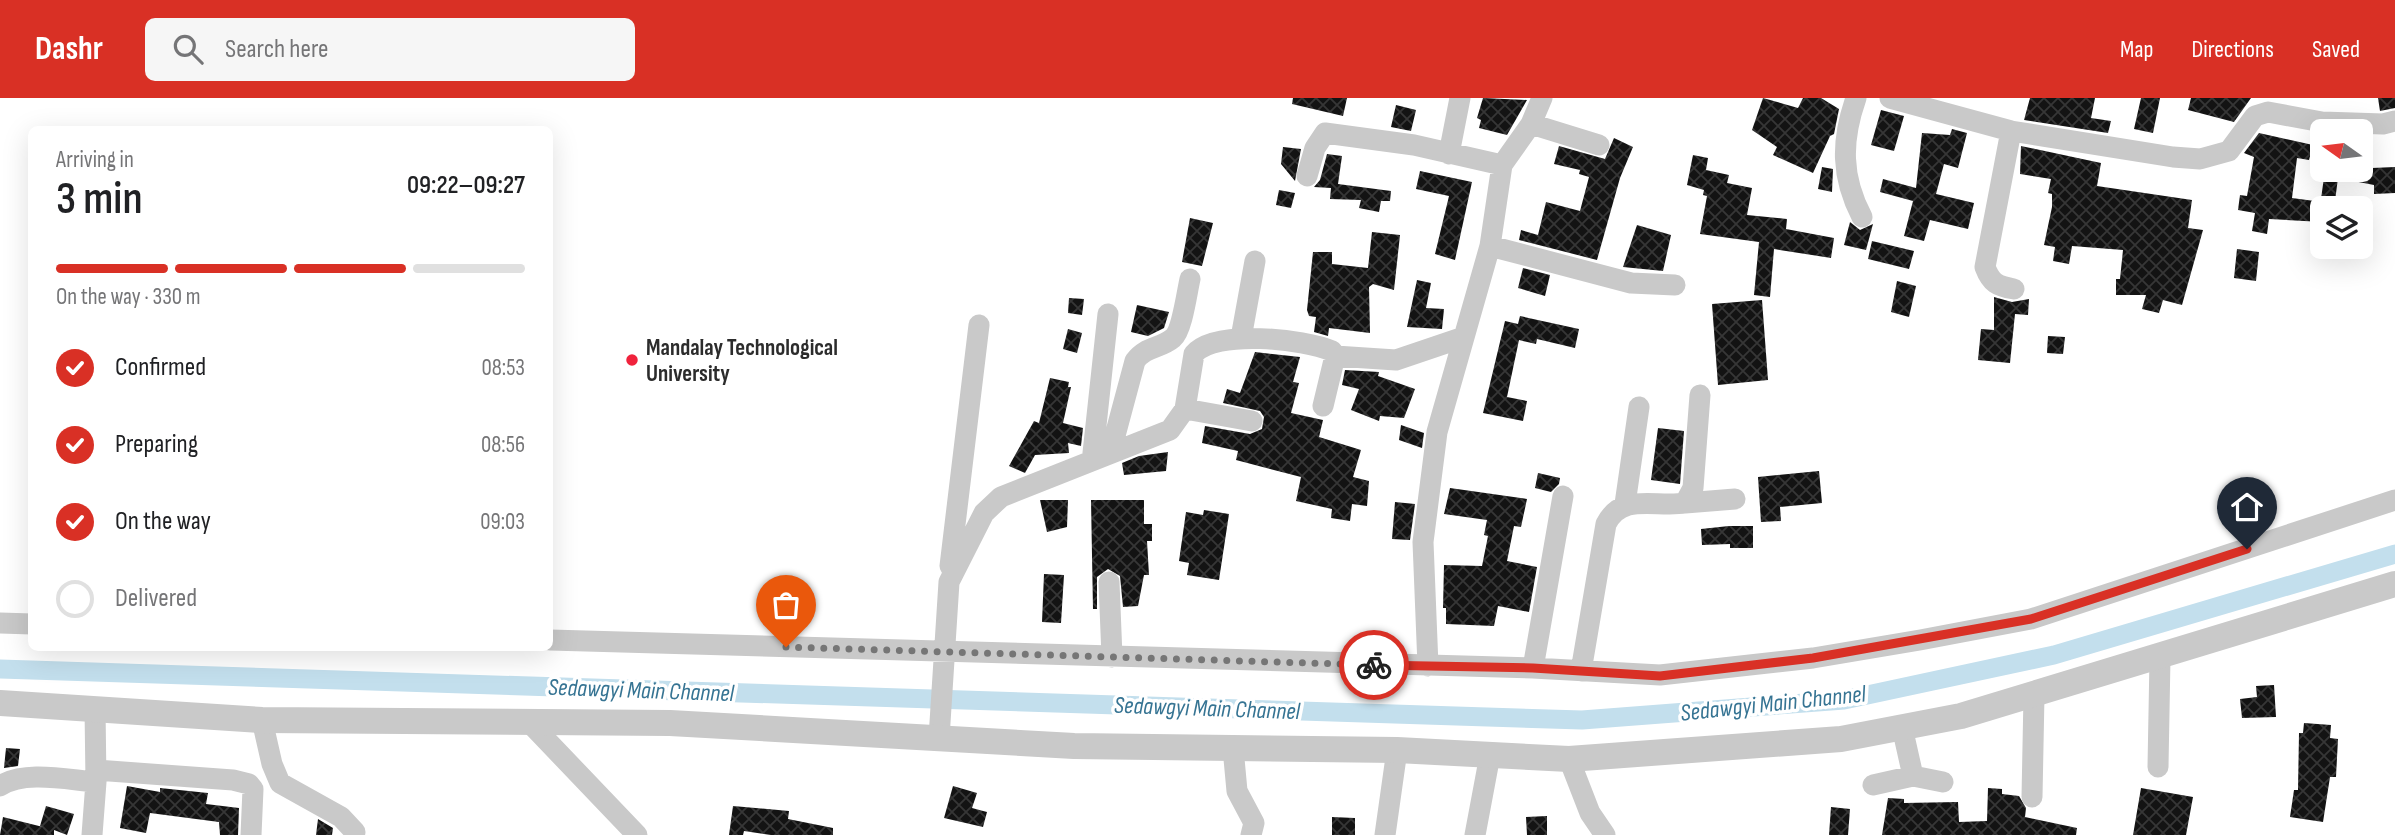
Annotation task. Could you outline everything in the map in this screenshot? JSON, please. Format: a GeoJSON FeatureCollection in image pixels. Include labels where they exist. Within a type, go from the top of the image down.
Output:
{"type":"FeatureCollection","features":[{"type":"Feature","properties":{"kind":"street"},"geometry":{"type":"LineString","coordinates":[[1448,154],[1460,98]]}},
{"type":"Feature","properties":{"kind":"street"},"geometry":{"type":"LineString","coordinates":[[1428,666],[1423,542],[1437,432],[1461,338],[1490,246],[1503,165],[1531,124],[1542,98]]}},
{"type":"Feature","properties":{"kind":"street"},"geometry":{"type":"LineString","coordinates":[[1856,98],[1847,125],[1844,159],[1849,194],[1862,218]]}},
{"type":"Feature","properties":{"kind":"street"},"geometry":{"type":"LineString","coordinates":[[1890,98],[1970,107],[2011,131],[2173,158],[2200,159],[2229,151],[2260,114],[2361,124],[2395,121]]}},
{"type":"Feature","properties":{"kind":"street"},"geometry":{"type":"LineString","coordinates":[[1531,124],[1599,145]]}},
{"type":"Feature","properties":{"kind":"street"},"geometry":{"type":"LineString","coordinates":[[2011,131],[1985,267],[1989,278],[1997,286],[2014,289]]}},
{"type":"Feature","properties":{"kind":"street"},"geometry":{"type":"LineString","coordinates":[[1307,176],[1315,148],[1325,133],[1414,145],[1503,165]]}},
{"type":"Feature","properties":{"kind":"street"},"geometry":{"type":"LineString","coordinates":[[1490,246],[1631,283],[1675,285]]}},
{"type":"Feature","properties":{"kind":"street"},"geometry":{"type":"LineString","coordinates":[[1241,338],[1255,261]]}},
{"type":"Feature","properties":{"kind":"street"},"geometry":{"type":"LineString","coordinates":[[1075,466],[1113,443],[1135,361],[1141,353],[1168,342],[1177,334],[1190,279]]}},
{"type":"Feature","properties":{"kind":"street"},"geometry":{"type":"LineString","coordinates":[[1093,453],[1108,314]]}},
{"type":"Feature","properties":{"kind":"street"},"geometry":{"type":"LineString","coordinates":[[939,729],[948,582],[979,325]]}},
{"type":"Feature","properties":{"kind":"street"},"geometry":{"type":"LineString","coordinates":[[948,582],[984,513],[1001,497],[1170,430],[1185,409],[1194,354],[1200,347],[1241,338],[1326,348],[1335,356],[1396,359],[1461,338]]}},
{"type":"Feature","properties":{"kind":"street"},"geometry":{"type":"LineString","coordinates":[[1324,406],[1335,356]]}},
{"type":"Feature","properties":{"kind":"street"},"geometry":{"type":"LineString","coordinates":[[1685,503],[1693,488],[1700,395]]}},
{"type":"Feature","properties":{"kind":"street"},"geometry":{"type":"LineString","coordinates":[[1625,504],[1639,407]]}},
{"type":"Feature","properties":{"kind":"street"},"geometry":{"type":"LineString","coordinates":[[1185,409],[1252,421]]}},
{"type":"Feature","properties":{"kind":"street"},"geometry":{"type":"LineString","coordinates":[[1533,668],[1563,496]]}},
{"type":"Feature","properties":{"kind":"street"},"geometry":{"type":"LineString","coordinates":[[1581,671],[1606,524],[1613,512],[1625,504],[1735,499]]}},
{"type":"Feature","properties":{"kind":"street"},"geometry":{"type":"LineString","coordinates":[[553,640],[943,662],[1112,657],[1533,668],[1660,676],[1813,658],[2031,619],[2395,500]]}},
{"type":"Feature","properties":{"kind":"street"},"geometry":{"type":"LineString","coordinates":[[1109,582],[1112,657]]}},
{"type":"Feature","properties":{"kind":"street"},"geometry":{"type":"LineString","coordinates":[[0,703],[262,720],[670,723],[939,729],[1144,749],[1397,750],[1569,759],[1841,739],[1961,716],[2160,658],[2395,583]]}},
{"type":"Feature","properties":{"kind":"street"},"geometry":{"type":"LineString","coordinates":[[0,623],[28,624]]}},
{"type":"Feature","properties":{"kind":"street"},"geometry":{"type":"LineString","coordinates":[[2158,768],[2160,658]]}},
{"type":"Feature","properties":{"kind":"street"},"geometry":{"type":"LineString","coordinates":[[2032,797],[2034,695]]}},
{"type":"Feature","properties":{"kind":"street"},"geometry":{"type":"LineString","coordinates":[[92,835],[96,776],[95,708]]}},
{"type":"Feature","properties":{"kind":"street"},"geometry":{"type":"LineString","coordinates":[[262,720],[272,764],[280,783],[341,817],[355,832]]}},
{"type":"Feature","properties":{"kind":"street"},"geometry":{"type":"LineString","coordinates":[[530,723],[637,835]]}},
{"type":"Feature","properties":{"kind":"street"},"geometry":{"type":"LineString","coordinates":[[1902,727],[1913,776]]}},
{"type":"Feature","properties":{"kind":"street"},"geometry":{"type":"LineString","coordinates":[[1233,748],[1237,792],[1254,823],[1251,835]]}},
{"type":"Feature","properties":{"kind":"street"},"geometry":{"type":"LineString","coordinates":[[1385,835],[1397,750]]}},
{"type":"Feature","properties":{"kind":"street"},"geometry":{"type":"LineString","coordinates":[[1475,835],[1490,755]]}},
{"type":"Feature","properties":{"kind":"street"},"geometry":{"type":"LineString","coordinates":[[1569,759],[1590,813],[1605,835]]}},
{"type":"Feature","properties":{"kind":"street"},"geometry":{"type":"LineString","coordinates":[[0,786],[9,780],[96,776],[233,780],[249,783],[253,789],[251,835]]}},
{"type":"Feature","properties":{"kind":"street"},"geometry":{"type":"LineString","coordinates":[[1873,785],[1913,776],[1943,782]]}},
{"type":"Feature","properties":{"kind":"building"},"geometry":{"type":"Polygon","coordinates":[[[1293,98],[1347,98],[1343,116],[1292,104],[1293,98]]]}},
{"type":"Feature","properties":{"kind":"building"},"geometry":{"type":"Polygon","coordinates":[[[1483,98],[1527,100],[1507,135],[1479,128],[1481,120],[1477,118],[1483,98]]]}},
{"type":"Feature","properties":{"kind":"building"},"geometry":{"type":"Polygon","coordinates":[[[1763,98],[1798,108],[1803,98],[1821,98],[1839,109],[1834,134],[1830,136],[1813,173],[1773,155],[1777,147],[1752,130],[1763,98]]]}},
{"type":"Feature","properties":{"kind":"building"},"geometry":{"type":"Polygon","coordinates":[[[2030,98],[2095,98],[2091,118],[2111,121],[2108,133],[2024,120],[2030,98]]]}},
{"type":"Feature","properties":{"kind":"building"},"geometry":{"type":"Polygon","coordinates":[[[2141,98],[2160,98],[2153,133],[2134,129],[2141,98]]]}},
{"type":"Feature","properties":{"kind":"building"},"geometry":{"type":"Polygon","coordinates":[[[2191,98],[2251,98],[2234,122],[2188,110],[2191,98]]]}},
{"type":"Feature","properties":{"kind":"building"},"geometry":{"type":"Polygon","coordinates":[[[2378,98],[2395,98],[2395,108],[2380,111],[2378,98]]]}},
{"type":"Feature","properties":{"kind":"building"},"geometry":{"type":"Polygon","coordinates":[[[1396,105],[1416,110],[1411,131],[1391,127],[1396,105]]]}},
{"type":"Feature","properties":{"kind":"building"},"geometry":{"type":"Polygon","coordinates":[[[1881,110],[1904,116],[1894,151],[1871,145],[1881,110]]]}},
{"type":"Feature","properties":{"kind":"building"},"geometry":{"type":"Polygon","coordinates":[[[1952,129],[1967,133],[1958,168],[1944,164],[1936,194],[1974,203],[1968,229],[1930,220],[1924,241],[1904,236],[1913,201],[1880,192],[1883,179],[1916,188],[1922,133],[1950,135],[1952,129]]]}},
{"type":"Feature","properties":{"kind":"building"},"geometry":{"type":"Polygon","coordinates":[[[2259,133],[2310,144],[2309,160],[2297,158],[2292,198],[2310,200],[2310,221],[2269,219],[2267,234],[2252,231],[2255,213],[2238,210],[2240,195],[2247,196],[2254,157],[2244,153],[2259,133]]]}},
{"type":"Feature","properties":{"kind":"building"},"geometry":{"type":"Polygon","coordinates":[[[1614,138],[1633,147],[1620,178],[1597,260],[1519,240],[1521,230],[1538,235],[1546,202],[1580,211],[1589,177],[1579,174],[1580,170],[1554,164],[1559,146],[1605,159],[1614,138]]]}},
{"type":"Feature","properties":{"kind":"building"},"geometry":{"type":"Polygon","coordinates":[[[2021,146],[2101,163],[2097,186],[2192,200],[2188,228],[2203,230],[2182,305],[2163,300],[2159,313],[2142,309],[2146,295],[2116,295],[2116,279],[2120,279],[2123,250],[2072,246],[2069,264],[2053,261],[2055,247],[2044,245],[2052,207],[2052,194],[2048,193],[2051,179],[2020,174],[2021,146]]]}},
{"type":"Feature","properties":{"kind":"building"},"geometry":{"type":"Polygon","coordinates":[[[1283,147],[1301,149],[1295,181],[1281,164],[1283,147]]]}},
{"type":"Feature","properties":{"kind":"building"},"geometry":{"type":"Polygon","coordinates":[[[1327,154],[1342,156],[1338,184],[1391,191],[1390,201],[1381,201],[1379,212],[1359,208],[1361,200],[1330,199],[1331,188],[1314,187],[1320,180],[1327,154]]]}},
{"type":"Feature","properties":{"kind":"building"},"geometry":{"type":"Polygon","coordinates":[[[1693,155],[1708,158],[1706,170],[1729,175],[1727,183],[1752,188],[1747,215],[1787,219],[1786,229],[1834,238],[1831,258],[1774,249],[1770,297],[1754,295],[1759,242],[1700,234],[1707,196],[1703,195],[1704,190],[1687,185],[1693,155]]]}},
{"type":"Feature","properties":{"kind":"building"},"geometry":{"type":"Polygon","coordinates":[[[1822,167],[1833,169],[1832,192],[1818,189],[1822,167]]]}},
{"type":"Feature","properties":{"kind":"building"},"geometry":{"type":"Polygon","coordinates":[[[2395,167],[2395,193],[2374,194],[2374,185],[2359,182],[2373,182],[2373,168],[2395,167]]]}},
{"type":"Feature","properties":{"kind":"building"},"geometry":{"type":"Polygon","coordinates":[[[1420,171],[1472,182],[1455,260],[1435,254],[1449,196],[1416,189],[1420,171]]]}},
{"type":"Feature","properties":{"kind":"building"},"geometry":{"type":"Polygon","coordinates":[[[2323,182],[2337,182],[2336,196],[2321,196],[2323,182]]]}},
{"type":"Feature","properties":{"kind":"building"},"geometry":{"type":"Polygon","coordinates":[[[1279,190],[1295,193],[1291,208],[1276,205],[1279,190]]]}},
{"type":"Feature","properties":{"kind":"building"},"geometry":{"type":"Polygon","coordinates":[[[1190,218],[1213,223],[1202,266],[1182,262],[1190,218]]]}},
{"type":"Feature","properties":{"kind":"building"},"geometry":{"type":"Polygon","coordinates":[[[1850,222],[1860,230],[1873,224],[1866,250],[1844,245],[1850,222]]]}},
{"type":"Feature","properties":{"kind":"building"},"geometry":{"type":"Polygon","coordinates":[[[1637,225],[1671,235],[1663,271],[1623,267],[1637,225]]]}},
{"type":"Feature","properties":{"kind":"building"},"geometry":{"type":"Polygon","coordinates":[[[1372,232],[1400,235],[1394,290],[1373,284],[1369,287],[1370,333],[1329,328],[1328,336],[1314,332],[1316,317],[1309,316],[1307,310],[1313,252],[1332,252],[1332,264],[1368,268],[1372,232]]]}},
{"type":"Feature","properties":{"kind":"building"},"geometry":{"type":"Polygon","coordinates":[[[1872,241],[1914,251],[1909,269],[1868,259],[1872,241]]]}},
{"type":"Feature","properties":{"kind":"building"},"geometry":{"type":"Polygon","coordinates":[[[2237,249],[2259,252],[2256,281],[2234,278],[2237,249]]]}},
{"type":"Feature","properties":{"kind":"building"},"geometry":{"type":"Polygon","coordinates":[[[1523,268],[1550,275],[1545,296],[1518,288],[1523,268]]]}},
{"type":"Feature","properties":{"kind":"building"},"geometry":{"type":"Polygon","coordinates":[[[1417,280],[1431,283],[1426,308],[1444,309],[1442,329],[1407,327],[1417,280]]]}},
{"type":"Feature","properties":{"kind":"building"},"geometry":{"type":"Polygon","coordinates":[[[1897,281],[1916,286],[1909,317],[1891,312],[1897,281]]]}},
{"type":"Feature","properties":{"kind":"building"},"geometry":{"type":"Polygon","coordinates":[[[1994,297],[2012,302],[2029,299],[2028,315],[2015,314],[2010,363],[1978,360],[1981,329],[1994,330],[1994,297]]]}},
{"type":"Feature","properties":{"kind":"building"},"geometry":{"type":"Polygon","coordinates":[[[1069,298],[1084,299],[1082,315],[1068,313],[1069,298]]]}},
{"type":"Feature","properties":{"kind":"building"},"geometry":{"type":"Polygon","coordinates":[[[1762,300],[1768,380],[1718,385],[1712,304],[1762,300]]]}},
{"type":"Feature","properties":{"kind":"building"},"geometry":{"type":"Polygon","coordinates":[[[1137,305],[1169,312],[1164,328],[1148,336],[1131,332],[1137,305]]]}},
{"type":"Feature","properties":{"kind":"building"},"geometry":{"type":"Polygon","coordinates":[[[1520,316],[1579,329],[1575,348],[1537,339],[1536,344],[1519,340],[1507,397],[1527,401],[1523,421],[1483,413],[1505,321],[1518,324],[1520,316]]]}},
{"type":"Feature","properties":{"kind":"building"},"geometry":{"type":"Polygon","coordinates":[[[1068,329],[1082,333],[1077,353],[1063,349],[1068,329]]]}},
{"type":"Feature","properties":{"kind":"building"},"geometry":{"type":"Polygon","coordinates":[[[2048,336],[2065,337],[2063,354],[2047,353],[2048,336]]]}},
{"type":"Feature","properties":{"kind":"building"},"geometry":{"type":"Polygon","coordinates":[[[1255,352],[1300,357],[1293,382],[1299,383],[1291,413],[1323,420],[1319,437],[1361,450],[1353,477],[1369,481],[1367,506],[1352,504],[1350,521],[1331,518],[1332,509],[1296,501],[1301,477],[1236,460],[1238,451],[1202,443],[1205,426],[1250,434],[1262,429],[1264,417],[1260,411],[1223,403],[1227,389],[1240,393],[1255,352]]]}},
{"type":"Feature","properties":{"kind":"building"},"geometry":{"type":"Polygon","coordinates":[[[1345,370],[1379,372],[1378,376],[1415,389],[1404,418],[1380,416],[1379,421],[1351,410],[1359,389],[1342,385],[1345,370]]]}},
{"type":"Feature","properties":{"kind":"building"},"geometry":{"type":"Polygon","coordinates":[[[1050,378],[1069,382],[1068,387],[1071,387],[1063,423],[1083,428],[1081,446],[1068,443],[1069,453],[1035,455],[1025,473],[1009,466],[1034,421],[1039,423],[1050,378]]]}},
{"type":"Feature","properties":{"kind":"building"},"geometry":{"type":"Polygon","coordinates":[[[1401,425],[1424,433],[1422,448],[1399,440],[1401,425]]]}},
{"type":"Feature","properties":{"kind":"building"},"geometry":{"type":"Polygon","coordinates":[[[1658,428],[1684,431],[1680,484],[1651,480],[1658,428]]]}},
{"type":"Feature","properties":{"kind":"building"},"geometry":{"type":"Polygon","coordinates":[[[1168,452],[1166,471],[1124,475],[1122,463],[1139,456],[1168,452]]]}},
{"type":"Feature","properties":{"kind":"building"},"geometry":{"type":"Polygon","coordinates":[[[1819,471],[1822,503],[1780,507],[1781,521],[1761,522],[1758,477],[1819,471]]]}},
{"type":"Feature","properties":{"kind":"building"},"geometry":{"type":"Polygon","coordinates":[[[1538,473],[1560,478],[1559,484],[1551,492],[1535,488],[1538,473]]]}},
{"type":"Feature","properties":{"kind":"building"},"geometry":{"type":"Polygon","coordinates":[[[1450,488],[1527,499],[1521,527],[1514,526],[1507,561],[1537,567],[1529,612],[1498,606],[1494,626],[1446,624],[1446,608],[1443,608],[1444,565],[1482,566],[1488,536],[1484,535],[1487,520],[1444,514],[1450,488]]]}},
{"type":"Feature","properties":{"kind":"building"},"geometry":{"type":"Polygon","coordinates":[[[1040,500],[1068,500],[1067,527],[1047,532],[1040,500]]]}},
{"type":"Feature","properties":{"kind":"building"},"geometry":{"type":"Polygon","coordinates":[[[1091,500],[1144,500],[1144,524],[1152,524],[1152,541],[1147,541],[1149,575],[1144,575],[1138,606],[1123,607],[1120,576],[1108,569],[1097,577],[1097,609],[1093,609],[1091,500]]]}},
{"type":"Feature","properties":{"kind":"building"},"geometry":{"type":"Polygon","coordinates":[[[1395,502],[1415,504],[1410,540],[1392,539],[1395,502]]]}},
{"type":"Feature","properties":{"kind":"building"},"geometry":{"type":"Polygon","coordinates":[[[1204,510],[1229,514],[1219,580],[1187,575],[1189,563],[1179,561],[1186,512],[1203,515],[1204,510]]]}},
{"type":"Feature","properties":{"kind":"building"},"geometry":{"type":"Polygon","coordinates":[[[1753,526],[1753,548],[1730,548],[1730,544],[1702,545],[1701,529],[1753,526]]]}},
{"type":"Feature","properties":{"kind":"building"},"geometry":{"type":"Polygon","coordinates":[[[1044,574],[1064,575],[1061,623],[1042,622],[1044,574]]]}},
{"type":"Feature","properties":{"kind":"building"},"geometry":{"type":"Polygon","coordinates":[[[2274,685],[2276,717],[2242,718],[2240,699],[2257,697],[2256,686],[2274,685]]]}},
{"type":"Feature","properties":{"kind":"building"},"geometry":{"type":"Polygon","coordinates":[[[2304,723],[2331,725],[2330,738],[2338,739],[2336,777],[2330,777],[2323,822],[2290,817],[2294,790],[2298,790],[2299,733],[2303,733],[2304,723]]]}},
{"type":"Feature","properties":{"kind":"building"},"geometry":{"type":"Polygon","coordinates":[[[6,748],[20,749],[18,766],[4,768],[6,748]]]}},
{"type":"Feature","properties":{"kind":"building"},"geometry":{"type":"Polygon","coordinates":[[[127,786],[160,792],[160,788],[208,793],[206,804],[239,808],[238,835],[220,835],[219,822],[150,813],[146,833],[120,828],[127,786]]]}},
{"type":"Feature","properties":{"kind":"building"},"geometry":{"type":"Polygon","coordinates":[[[953,786],[977,793],[972,808],[987,812],[983,827],[944,818],[953,786]]]}},
{"type":"Feature","properties":{"kind":"building"},"geometry":{"type":"Polygon","coordinates":[[[1988,788],[2002,789],[2002,794],[2019,796],[2026,808],[2025,817],[2077,828],[2076,835],[1882,835],[1888,798],[1904,799],[1904,803],[1958,802],[1959,822],[1987,821],[1988,788]]]}},
{"type":"Feature","properties":{"kind":"building"},"geometry":{"type":"Polygon","coordinates":[[[2141,788],[2193,797],[2186,835],[2133,835],[2141,788]]]}},
{"type":"Feature","properties":{"kind":"building"},"geometry":{"type":"Polygon","coordinates":[[[46,806],[74,814],[67,835],[54,830],[54,835],[0,835],[3,817],[43,827],[40,826],[46,806]]]}},
{"type":"Feature","properties":{"kind":"building"},"geometry":{"type":"Polygon","coordinates":[[[733,806],[789,811],[788,819],[833,828],[833,835],[771,835],[744,831],[743,835],[729,835],[733,806]]]}},
{"type":"Feature","properties":{"kind":"building"},"geometry":{"type":"Polygon","coordinates":[[[1831,807],[1850,809],[1848,835],[1829,835],[1831,807]]]}},
{"type":"Feature","properties":{"kind":"building"},"geometry":{"type":"Polygon","coordinates":[[[1547,816],[1547,835],[1527,835],[1526,817],[1547,816]]]}},
{"type":"Feature","properties":{"kind":"building"},"geometry":{"type":"Polygon","coordinates":[[[1332,817],[1355,818],[1355,835],[1332,835],[1332,817]]]}},
{"type":"Feature","properties":{"kind":"building"},"geometry":{"type":"Polygon","coordinates":[[[318,819],[333,828],[332,835],[316,835],[318,819]]]}},
{"type":"Feature","properties":{"kind":"waterway","name":"Sedawgyi Main Channel"},"geometry":{"type":"LineString","coordinates":[[0,669],[1582,720],[1844,700],[2054,655],[2395,554]]}},
{"type":"Feature","properties":{"kind":"way so far"},"geometry":{"type":"LineString","coordinates":[[786,647],[1374,665]]}},
{"type":"Feature","properties":{"kind":"place","name":"Mandalay Technological University"},"geometry":{"type":"Point","coordinates":[632,360]}},
{"type":"Feature","properties":{"kind":"route"},"geometry":{"type":"LineString","coordinates":[[1374,665],[1533,668],[1660,676],[1813,658],[2031,619],[2247,549]]}}]}
